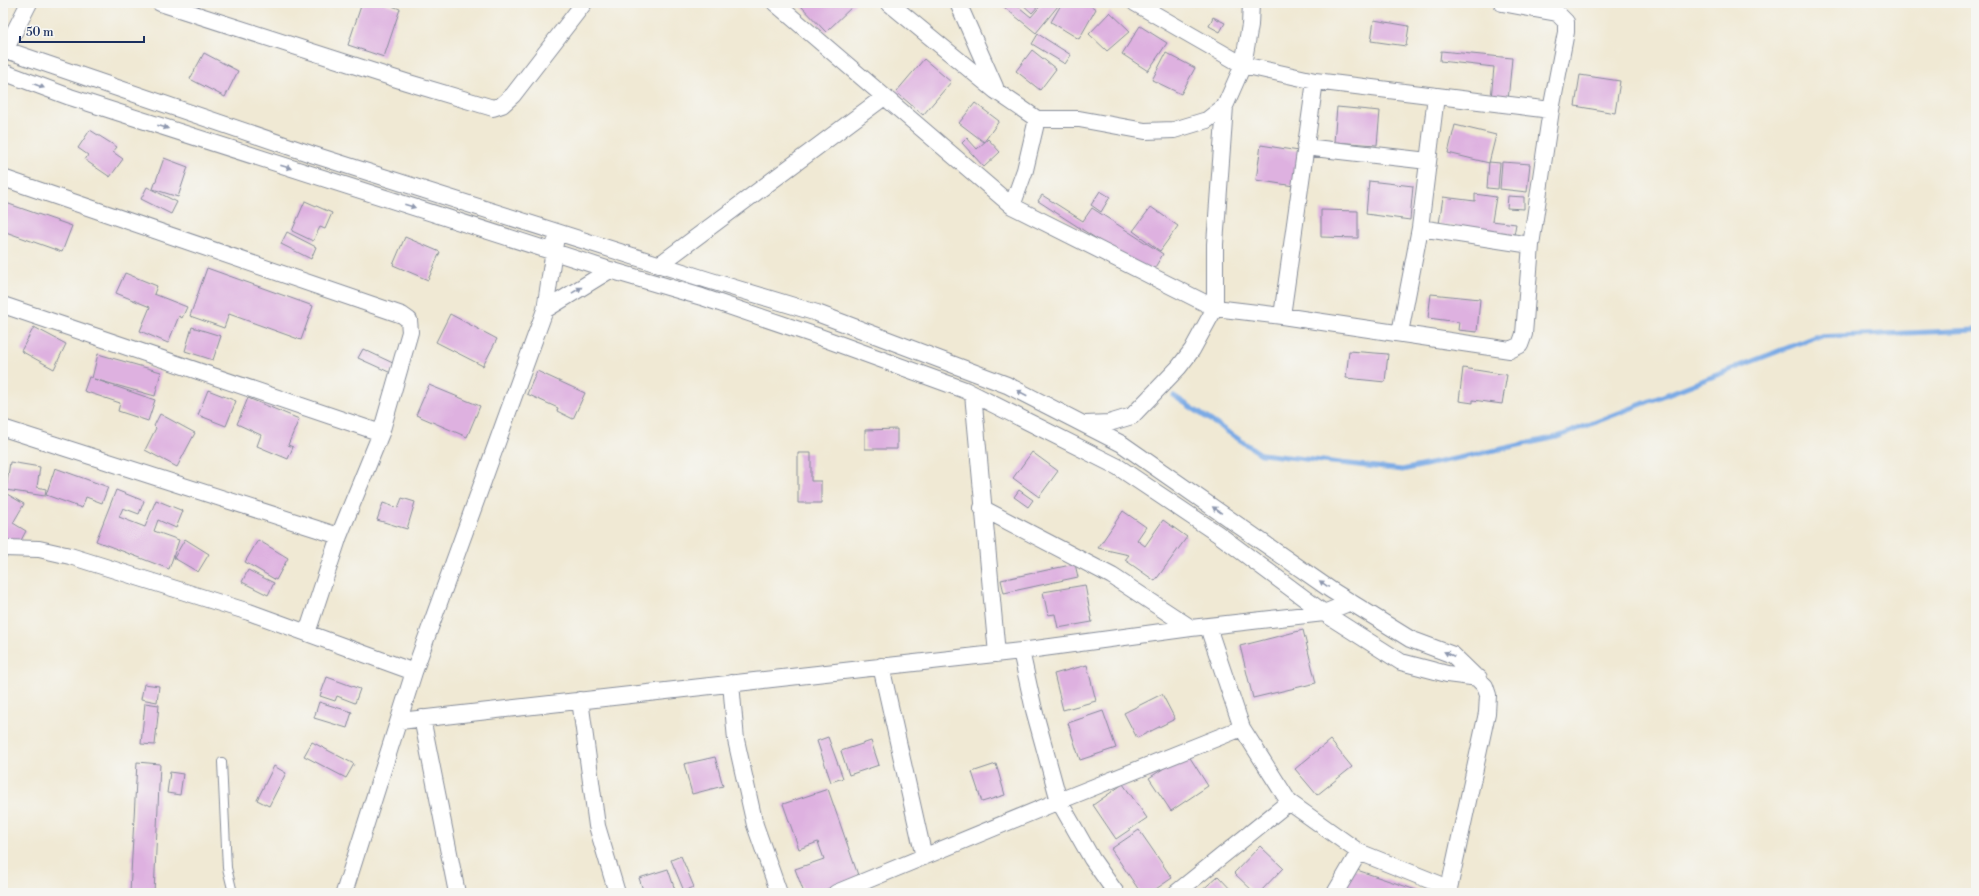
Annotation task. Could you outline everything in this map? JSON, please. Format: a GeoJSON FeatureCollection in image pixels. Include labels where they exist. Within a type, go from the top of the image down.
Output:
{"type":"FeatureCollection","features":[{"type":"Feature","properties":{"kind":"street"},"geometry":{"type":"LineString","coordinates":[[29,3],[4,51],[311,154],[659,265],[824,315],[1007,385],[1122,444],[1351,602],[1410,639],[1453,655],[1479,678],[1485,686],[1488,695],[1487,713],[1448,891],[1359,852],[1289,802],[1242,728],[1208,627]]}},
{"type":"Feature","properties":{"kind":"street"},"geometry":{"type":"LineString","coordinates":[[160,3],[195,8],[406,82],[493,108],[502,105],[513,95],[584,3]]}},
{"type":"Feature","properties":{"kind":"street"},"geometry":{"type":"LineString","coordinates":[[775,3],[1012,206],[1214,308],[1282,316],[1510,350],[1520,345],[1524,334],[1531,245],[1551,110],[1566,32],[1566,22],[1557,13],[1502,3]]}},
{"type":"Feature","properties":{"kind":"street"},"geometry":{"type":"LineString","coordinates":[[889,3],[996,91],[1037,119],[1079,119],[1145,131],[1174,130],[1207,120],[1225,106]]}},
{"type":"Feature","properties":{"kind":"street"},"geometry":{"type":"LineString","coordinates":[[958,3],[996,91]]}},
{"type":"Feature","properties":{"kind":"street"},"geometry":{"type":"LineString","coordinates":[[1135,3],[1242,65],[1315,81],[1551,110]]}},
{"type":"Feature","properties":{"kind":"street"},"geometry":{"type":"LineString","coordinates":[[1084,424],[1110,423],[1132,416],[1179,367],[1192,350],[1214,308],[1215,244],[1225,106],[1242,65],[1250,25],[1251,3]]}},
{"type":"Feature","properties":{"kind":"street"},"geometry":{"type":"LineString","coordinates":[[3,72],[70,97],[306,173],[610,270],[702,297],[817,336],[973,394],[1118,467],[1218,534],[1324,613],[1401,662],[1447,674],[1479,678]]}},
{"type":"Feature","properties":{"kind":"street"},"geometry":{"type":"LineString","coordinates":[[1282,316],[1315,81]]}},
{"type":"Feature","properties":{"kind":"street"},"geometry":{"type":"LineString","coordinates":[[1400,333],[1420,228],[1436,96]]}},
{"type":"Feature","properties":{"kind":"street"},"geometry":{"type":"LineString","coordinates":[[659,265],[884,97]]}},
{"type":"Feature","properties":{"kind":"street"},"geometry":{"type":"LineString","coordinates":[[185,134],[190,113]]}},
{"type":"Feature","properties":{"kind":"street"},"geometry":{"type":"LineString","coordinates":[[1012,206],[1025,170],[1037,119]]}},
{"type":"Feature","properties":{"kind":"street"},"geometry":{"type":"LineString","coordinates":[[1305,147],[1428,161]]}},
{"type":"Feature","properties":{"kind":"street"},"geometry":{"type":"LineString","coordinates":[[306,173],[311,154]]}},
{"type":"Feature","properties":{"kind":"street"},"geometry":{"type":"LineString","coordinates":[[3,178],[402,315],[409,320],[410,332],[381,433],[339,536],[307,633]]}},
{"type":"Feature","properties":{"kind":"street"},"geometry":{"type":"LineString","coordinates":[[437,215],[441,195]]}},
{"type":"Feature","properties":{"kind":"street"},"geometry":{"type":"LineString","coordinates":[[1420,228],[1531,245]]}},
{"type":"Feature","properties":{"kind":"street"},"geometry":{"type":"LineString","coordinates":[[344,893],[400,721],[414,672],[545,310],[557,232]]}},
{"type":"Feature","properties":{"kind":"street"},"geometry":{"type":"LineString","coordinates":[[545,310],[610,270]]}},
{"type":"Feature","properties":{"kind":"street"},"geometry":{"type":"LineString","coordinates":[[702,297],[708,280]]}},
{"type":"Feature","properties":{"kind":"street"},"geometry":{"type":"LineString","coordinates":[[3,305],[381,433]]}},
{"type":"Feature","properties":{"kind":"street"},"geometry":{"type":"LineString","coordinates":[[817,336],[824,315]]}},
{"type":"Feature","properties":{"kind":"street"},"geometry":{"type":"LineString","coordinates":[[938,380],[942,360]]}},
{"type":"Feature","properties":{"kind":"street"},"geometry":{"type":"LineString","coordinates":[[973,394],[982,508],[997,654]]}},
{"type":"Feature","properties":{"kind":"street"},"geometry":{"type":"LineString","coordinates":[[1037,426],[1047,406]]}},
{"type":"Feature","properties":{"kind":"street"},"geometry":{"type":"LineString","coordinates":[[3,428],[339,536]]}},
{"type":"Feature","properties":{"kind":"street"},"geometry":{"type":"LineString","coordinates":[[982,508],[1112,576],[1192,628]]}},
{"type":"Feature","properties":{"kind":"street"},"geometry":{"type":"LineString","coordinates":[[3,548],[16,547],[39,549],[70,556],[249,612],[414,672]]}},
{"type":"Feature","properties":{"kind":"street"},"geometry":{"type":"LineString","coordinates":[[400,721],[1021,651],[1192,628],[1324,613],[1351,602]]}},
{"type":"Feature","properties":{"kind":"street"},"geometry":{"type":"LineString","coordinates":[[1021,651],[1034,710],[1059,800],[1092,858],[1116,893]]}},
{"type":"Feature","properties":{"kind":"street"},"geometry":{"type":"LineString","coordinates":[[881,666],[924,856]]}},
{"type":"Feature","properties":{"kind":"street"},"geometry":{"type":"LineString","coordinates":[[731,683],[736,740],[755,825],[779,893]]}},
{"type":"Feature","properties":{"kind":"street"},"geometry":{"type":"LineString","coordinates":[[580,700],[597,826],[617,893]]}},
{"type":"Feature","properties":{"kind":"street"},"geometry":{"type":"LineString","coordinates":[[422,718],[457,893]]}},
{"type":"Feature","properties":{"kind":"street"},"geometry":{"type":"LineString","coordinates":[[836,893],[1059,800],[1242,728]]}},
{"type":"Feature","properties":{"kind":"street"},"geometry":{"type":"LineString","coordinates":[[1176,893],[1289,802]]}},
{"type":"Feature","properties":{"kind":"street"},"geometry":{"type":"LineString","coordinates":[[1335,893],[1359,852]]}},
{"type":"Feature","properties":{"kind":"lane"},"geometry":{"type":"LineString","coordinates":[[222,762],[227,868],[233,893]]}},
{"type":"Feature","properties":{"kind":"building"},"geometry":{"type":"Polygon","coordinates":[[[362,3],[384,3],[400,9],[384,57],[348,45],[362,3]]]}},
{"type":"Feature","properties":{"kind":"building"},"geometry":{"type":"Polygon","coordinates":[[[798,3],[856,3],[826,32],[798,3]]]}},
{"type":"Feature","properties":{"kind":"building"},"geometry":{"type":"Polygon","coordinates":[[[999,3],[1014,3],[1031,17],[1043,3],[1054,3],[1058,6],[1036,33],[999,3]]]}},
{"type":"Feature","properties":{"kind":"building"},"geometry":{"type":"Polygon","coordinates":[[[1021,3],[1041,3],[1032,13],[1021,3]]]}},
{"type":"Feature","properties":{"kind":"building"},"geometry":{"type":"Polygon","coordinates":[[[1062,3],[1086,3],[1096,9],[1079,39],[1051,22],[1062,3]]]}},
{"type":"Feature","properties":{"kind":"building"},"geometry":{"type":"Polygon","coordinates":[[[1645,3],[1675,3],[1675,6],[1645,3]]]}},
{"type":"Feature","properties":{"kind":"building"},"geometry":{"type":"Polygon","coordinates":[[[1110,12],[1130,31],[1107,51],[1089,34],[1110,12]]]}},
{"type":"Feature","properties":{"kind":"building"},"geometry":{"type":"Polygon","coordinates":[[[1213,17],[1225,23],[1220,32],[1209,26],[1213,17]]]}},
{"type":"Feature","properties":{"kind":"building"},"geometry":{"type":"Polygon","coordinates":[[[1374,20],[1409,26],[1406,46],[1371,41],[1374,20]]]}},
{"type":"Feature","properties":{"kind":"building"},"geometry":{"type":"Polygon","coordinates":[[[1140,26],[1167,43],[1148,71],[1122,54],[1140,26]]]}},
{"type":"Feature","properties":{"kind":"building"},"geometry":{"type":"Polygon","coordinates":[[[1038,34],[1071,55],[1065,64],[1032,44],[1038,34]]]}},
{"type":"Feature","properties":{"kind":"building"},"geometry":{"type":"Polygon","coordinates":[[[1032,50],[1056,69],[1040,90],[1016,71],[1032,50]]]}},
{"type":"Feature","properties":{"kind":"building"},"geometry":{"type":"Polygon","coordinates":[[[1441,51],[1512,58],[1508,101],[1491,99],[1494,67],[1440,61],[1441,51]]]}},
{"type":"Feature","properties":{"kind":"building"},"geometry":{"type":"Polygon","coordinates":[[[204,53],[238,71],[225,97],[190,79],[204,53]]]}},
{"type":"Feature","properties":{"kind":"building"},"geometry":{"type":"Polygon","coordinates":[[[1166,53],[1195,68],[1181,94],[1152,80],[1166,53]]]}},
{"type":"Feature","properties":{"kind":"building"},"geometry":{"type":"Polygon","coordinates":[[[924,59],[951,82],[923,115],[896,92],[924,59]]]}},
{"type":"Feature","properties":{"kind":"building"},"geometry":{"type":"Polygon","coordinates":[[[1580,75],[1620,81],[1615,113],[1575,106],[1580,75]]]}},
{"type":"Feature","properties":{"kind":"building"},"geometry":{"type":"Polygon","coordinates":[[[975,103],[999,121],[984,142],[959,123],[975,103]]]}},
{"type":"Feature","properties":{"kind":"building"},"geometry":{"type":"Polygon","coordinates":[[[1337,107],[1380,111],[1377,145],[1334,142],[1337,107]]]}},
{"type":"Feature","properties":{"kind":"building"},"geometry":{"type":"Polygon","coordinates":[[[1455,125],[1496,135],[1489,163],[1448,153],[1455,125]]]}},
{"type":"Feature","properties":{"kind":"building"},"geometry":{"type":"Polygon","coordinates":[[[90,130],[117,147],[113,152],[123,159],[110,177],[85,160],[88,155],[78,148],[90,130]]]}},
{"type":"Feature","properties":{"kind":"building"},"geometry":{"type":"Polygon","coordinates":[[[967,138],[977,149],[988,139],[1000,152],[984,167],[962,143],[967,138]]]}},
{"type":"Feature","properties":{"kind":"building"},"geometry":{"type":"Polygon","coordinates":[[[1261,145],[1305,152],[1300,187],[1256,180],[1261,145]]]}},
{"type":"Feature","properties":{"kind":"building"},"geometry":{"type":"Polygon","coordinates":[[[164,158],[188,167],[178,197],[153,189],[164,158]]]}},
{"type":"Feature","properties":{"kind":"building"},"geometry":{"type":"Polygon","coordinates":[[[1489,162],[1500,163],[1498,189],[1487,188],[1489,162]]]}},
{"type":"Feature","properties":{"kind":"building"},"geometry":{"type":"Polygon","coordinates":[[[1502,162],[1530,164],[1527,192],[1500,189],[1502,162]]]}},
{"type":"Feature","properties":{"kind":"building"},"geometry":{"type":"Polygon","coordinates":[[[1369,181],[1413,186],[1410,220],[1366,214],[1369,181]]]}},
{"type":"Feature","properties":{"kind":"building"},"geometry":{"type":"Polygon","coordinates":[[[147,187],[177,202],[171,214],[141,199],[147,187]]]}},
{"type":"Feature","properties":{"kind":"building"},"geometry":{"type":"Polygon","coordinates":[[[1100,191],[1110,197],[1101,212],[1091,205],[1100,191]]]}},
{"type":"Feature","properties":{"kind":"building"},"geometry":{"type":"Polygon","coordinates":[[[1475,194],[1496,197],[1492,221],[1516,224],[1514,235],[1439,224],[1443,197],[1475,201],[1475,194]]]}},
{"type":"Feature","properties":{"kind":"building"},"geometry":{"type":"Polygon","coordinates":[[[1042,195],[1083,221],[1092,208],[1163,254],[1151,274],[1038,201],[1042,195]]]}},
{"type":"Feature","properties":{"kind":"building"},"geometry":{"type":"Polygon","coordinates":[[[1508,196],[1524,197],[1524,209],[1507,208],[1508,196]]]}},
{"type":"Feature","properties":{"kind":"building"},"geometry":{"type":"Polygon","coordinates":[[[305,201],[332,213],[325,229],[320,227],[313,241],[292,231],[305,201]]]}},
{"type":"Feature","properties":{"kind":"building"},"geometry":{"type":"Polygon","coordinates":[[[6,203],[72,226],[62,252],[3,231],[3,213],[6,203]]]}},
{"type":"Feature","properties":{"kind":"building"},"geometry":{"type":"Polygon","coordinates":[[[1151,207],[1178,226],[1160,251],[1133,231],[1151,207]]]}},
{"type":"Feature","properties":{"kind":"building"},"geometry":{"type":"Polygon","coordinates":[[[1321,210],[1358,211],[1358,238],[1321,237],[1321,210]]]}},
{"type":"Feature","properties":{"kind":"building"},"geometry":{"type":"Polygon","coordinates":[[[287,232],[316,247],[311,259],[281,244],[287,232]]]}},
{"type":"Feature","properties":{"kind":"building"},"geometry":{"type":"Polygon","coordinates":[[[405,237],[440,252],[428,280],[393,265],[405,237]]]}},
{"type":"Feature","properties":{"kind":"building"},"geometry":{"type":"Polygon","coordinates":[[[207,268],[313,306],[301,340],[229,314],[224,328],[190,316],[207,268]]]}},
{"type":"Feature","properties":{"kind":"building"},"geometry":{"type":"Polygon","coordinates":[[[125,273],[157,286],[154,294],[187,307],[182,318],[179,316],[168,343],[140,331],[150,307],[116,293],[125,273]]]}},
{"type":"Feature","properties":{"kind":"building"},"geometry":{"type":"Polygon","coordinates":[[[1431,294],[1480,299],[1477,332],[1458,330],[1459,322],[1428,318],[1431,294]]]}},
{"type":"Feature","properties":{"kind":"building"},"geometry":{"type":"Polygon","coordinates":[[[450,314],[497,339],[483,366],[436,342],[450,314]]]}},
{"type":"Feature","properties":{"kind":"building"},"geometry":{"type":"Polygon","coordinates":[[[34,327],[66,344],[54,369],[21,351],[34,327]]]}},
{"type":"Feature","properties":{"kind":"building"},"geometry":{"type":"Polygon","coordinates":[[[192,327],[221,336],[213,360],[185,351],[192,327]]]}},
{"type":"Feature","properties":{"kind":"building"},"geometry":{"type":"Polygon","coordinates":[[[363,349],[395,364],[391,373],[358,358],[363,349]]]}},
{"type":"Feature","properties":{"kind":"building"},"geometry":{"type":"Polygon","coordinates":[[[1349,351],[1388,354],[1385,382],[1346,378],[1349,351]]]}},
{"type":"Feature","properties":{"kind":"building"},"geometry":{"type":"Polygon","coordinates":[[[98,354],[161,372],[155,396],[94,379],[155,400],[148,421],[118,411],[120,403],[84,391],[89,377],[92,378],[98,354]]]}},
{"type":"Feature","properties":{"kind":"building"},"geometry":{"type":"Polygon","coordinates":[[[1463,368],[1507,375],[1502,404],[1473,400],[1473,403],[1459,401],[1463,368]]]}},
{"type":"Feature","properties":{"kind":"building"},"geometry":{"type":"Polygon","coordinates":[[[537,371],[585,393],[573,419],[557,411],[558,408],[527,394],[537,371]]]}},
{"type":"Feature","properties":{"kind":"building"},"geometry":{"type":"Polygon","coordinates":[[[429,385],[480,406],[467,437],[416,415],[429,385]]]}},
{"type":"Feature","properties":{"kind":"building"},"geometry":{"type":"Polygon","coordinates":[[[208,390],[236,401],[226,426],[198,415],[208,390]]]}},
{"type":"Feature","properties":{"kind":"building"},"geometry":{"type":"Polygon","coordinates":[[[248,398],[299,419],[288,445],[293,447],[288,459],[257,446],[261,435],[237,424],[248,398]]]}},
{"type":"Feature","properties":{"kind":"building"},"geometry":{"type":"Polygon","coordinates":[[[160,414],[195,433],[177,467],[145,450],[156,428],[154,426],[160,414]]]}},
{"type":"Feature","properties":{"kind":"building"},"geometry":{"type":"Polygon","coordinates":[[[897,429],[897,449],[865,449],[865,430],[897,429]]]}},
{"type":"Feature","properties":{"kind":"building"},"geometry":{"type":"Polygon","coordinates":[[[1032,452],[1058,471],[1039,497],[1013,478],[1032,452]]]}},
{"type":"Feature","properties":{"kind":"building"},"geometry":{"type":"Polygon","coordinates":[[[798,453],[811,453],[811,481],[821,481],[821,503],[798,503],[798,453]]]}},
{"type":"Feature","properties":{"kind":"building"},"geometry":{"type":"Polygon","coordinates":[[[10,462],[40,467],[37,487],[46,489],[45,496],[6,490],[10,462]]]}},
{"type":"Feature","properties":{"kind":"building"},"geometry":{"type":"Polygon","coordinates":[[[55,468],[108,487],[102,503],[86,497],[82,508],[46,495],[55,468]]]}},
{"type":"Feature","properties":{"kind":"building"},"geometry":{"type":"Polygon","coordinates":[[[116,490],[144,501],[139,514],[123,508],[119,517],[145,527],[156,500],[183,511],[176,528],[158,520],[154,531],[179,540],[169,569],[96,541],[116,490]]]}},
{"type":"Feature","properties":{"kind":"building"},"geometry":{"type":"Polygon","coordinates":[[[1019,490],[1033,500],[1028,507],[1014,497],[1019,490]]]}},
{"type":"Feature","properties":{"kind":"building"},"geometry":{"type":"Polygon","coordinates":[[[7,494],[24,504],[13,523],[26,531],[18,546],[3,538],[3,502],[7,494]]]}},
{"type":"Feature","properties":{"kind":"building"},"geometry":{"type":"Polygon","coordinates":[[[402,498],[415,502],[407,529],[377,520],[383,503],[398,508],[402,498]]]}},
{"type":"Feature","properties":{"kind":"building"},"geometry":{"type":"Polygon","coordinates":[[[1123,511],[1146,527],[1137,540],[1145,546],[1163,520],[1187,537],[1155,581],[1125,560],[1129,555],[1098,548],[1123,511]]]}},
{"type":"Feature","properties":{"kind":"building"},"geometry":{"type":"Polygon","coordinates":[[[185,539],[209,554],[198,572],[174,558],[185,539]]]}},
{"type":"Feature","properties":{"kind":"building"},"geometry":{"type":"Polygon","coordinates":[[[258,540],[288,558],[276,580],[245,562],[258,540]]]}},
{"type":"Feature","properties":{"kind":"building"},"geometry":{"type":"Polygon","coordinates":[[[1075,564],[1078,577],[1004,593],[1001,580],[1075,564]]]}},
{"type":"Feature","properties":{"kind":"building"},"geometry":{"type":"Polygon","coordinates":[[[248,570],[274,583],[268,595],[242,582],[248,570]]]}},
{"type":"Feature","properties":{"kind":"building"},"geometry":{"type":"Polygon","coordinates":[[[1085,585],[1092,622],[1058,628],[1055,614],[1048,615],[1043,592],[1085,585]]]}},
{"type":"Feature","properties":{"kind":"building"},"geometry":{"type":"Polygon","coordinates":[[[1303,630],[1316,683],[1253,698],[1240,646],[1303,630]]]}},
{"type":"Feature","properties":{"kind":"building"},"geometry":{"type":"Polygon","coordinates":[[[1087,665],[1096,701],[1063,710],[1054,674],[1087,665]]]}},
{"type":"Feature","properties":{"kind":"building"},"geometry":{"type":"Polygon","coordinates":[[[327,677],[360,689],[355,703],[337,696],[335,701],[320,696],[327,677]]]}},
{"type":"Feature","properties":{"kind":"building"},"geometry":{"type":"Polygon","coordinates":[[[144,684],[159,686],[157,702],[141,699],[144,684]]]}},
{"type":"Feature","properties":{"kind":"building"},"geometry":{"type":"Polygon","coordinates":[[[1162,694],[1175,719],[1137,738],[1124,713],[1162,694]]]}},
{"type":"Feature","properties":{"kind":"building"},"geometry":{"type":"Polygon","coordinates":[[[319,702],[352,712],[347,728],[314,718],[319,702]]]}},
{"type":"Feature","properties":{"kind":"building"},"geometry":{"type":"Polygon","coordinates":[[[145,703],[159,705],[155,745],[141,744],[145,703]]]}},
{"type":"Feature","properties":{"kind":"building"},"geometry":{"type":"Polygon","coordinates":[[[1103,711],[1116,748],[1080,760],[1068,723],[1103,711]]]}},
{"type":"Feature","properties":{"kind":"building"},"geometry":{"type":"Polygon","coordinates":[[[828,737],[843,778],[831,782],[817,741],[828,737]]]}},
{"type":"Feature","properties":{"kind":"building"},"geometry":{"type":"Polygon","coordinates":[[[1330,740],[1352,767],[1317,795],[1295,769],[1330,740]]]}},
{"type":"Feature","properties":{"kind":"building"},"geometry":{"type":"Polygon","coordinates":[[[871,741],[879,765],[849,775],[841,751],[871,741]]]}},
{"type":"Feature","properties":{"kind":"building"},"geometry":{"type":"Polygon","coordinates":[[[312,742],[354,764],[346,778],[304,756],[312,742]]]}},
{"type":"Feature","properties":{"kind":"building"},"geometry":{"type":"Polygon","coordinates":[[[1187,753],[1208,786],[1171,811],[1149,778],[1187,753]]]}},
{"type":"Feature","properties":{"kind":"building"},"geometry":{"type":"Polygon","coordinates":[[[715,757],[723,786],[692,794],[684,764],[715,757]]]}},
{"type":"Feature","properties":{"kind":"building"},"geometry":{"type":"Polygon","coordinates":[[[137,762],[160,764],[154,893],[130,893],[137,762]]]}},
{"type":"Feature","properties":{"kind":"building"},"geometry":{"type":"Polygon","coordinates":[[[996,764],[1005,795],[982,802],[972,772],[996,764]]]}},
{"type":"Feature","properties":{"kind":"building"},"geometry":{"type":"Polygon","coordinates":[[[274,766],[286,773],[269,806],[257,800],[274,766]]]}},
{"type":"Feature","properties":{"kind":"building"},"geometry":{"type":"Polygon","coordinates":[[[170,772],[183,774],[180,795],[167,793],[170,772]]]}},
{"type":"Feature","properties":{"kind":"building"},"geometry":{"type":"Polygon","coordinates":[[[1123,784],[1147,818],[1116,839],[1093,805],[1123,784]]]}},
{"type":"Feature","properties":{"kind":"building"},"geometry":{"type":"Polygon","coordinates":[[[828,789],[859,878],[816,893],[804,893],[795,869],[824,859],[818,842],[799,849],[783,804],[828,789]]]}},
{"type":"Feature","properties":{"kind":"building"},"geometry":{"type":"Polygon","coordinates":[[[1139,830],[1172,878],[1150,893],[1141,893],[1111,849],[1139,830]]]}},
{"type":"Feature","properties":{"kind":"building"},"geometry":{"type":"Polygon","coordinates":[[[1260,846],[1283,868],[1259,893],[1255,893],[1234,873],[1260,846]]]}},
{"type":"Feature","properties":{"kind":"building"},"geometry":{"type":"Polygon","coordinates":[[[681,856],[694,887],[684,891],[671,860],[681,856]]]}},
{"type":"Feature","properties":{"kind":"building"},"geometry":{"type":"Polygon","coordinates":[[[668,869],[676,893],[644,893],[639,878],[668,869]]]}},
{"type":"Feature","properties":{"kind":"building"},"geometry":{"type":"Polygon","coordinates":[[[1354,869],[1425,893],[1340,893],[1354,869]]]}},
{"type":"Feature","properties":{"kind":"building"},"geometry":{"type":"Polygon","coordinates":[[[1218,876],[1234,893],[1199,893],[1218,876]]]}},
{"type":"Feature","properties":{"kind":"waterway"},"geometry":{"type":"LineString","coordinates":[[1174,396],[1261,454],[1402,470],[1557,437],[1815,337],[1976,330]]}}]}
